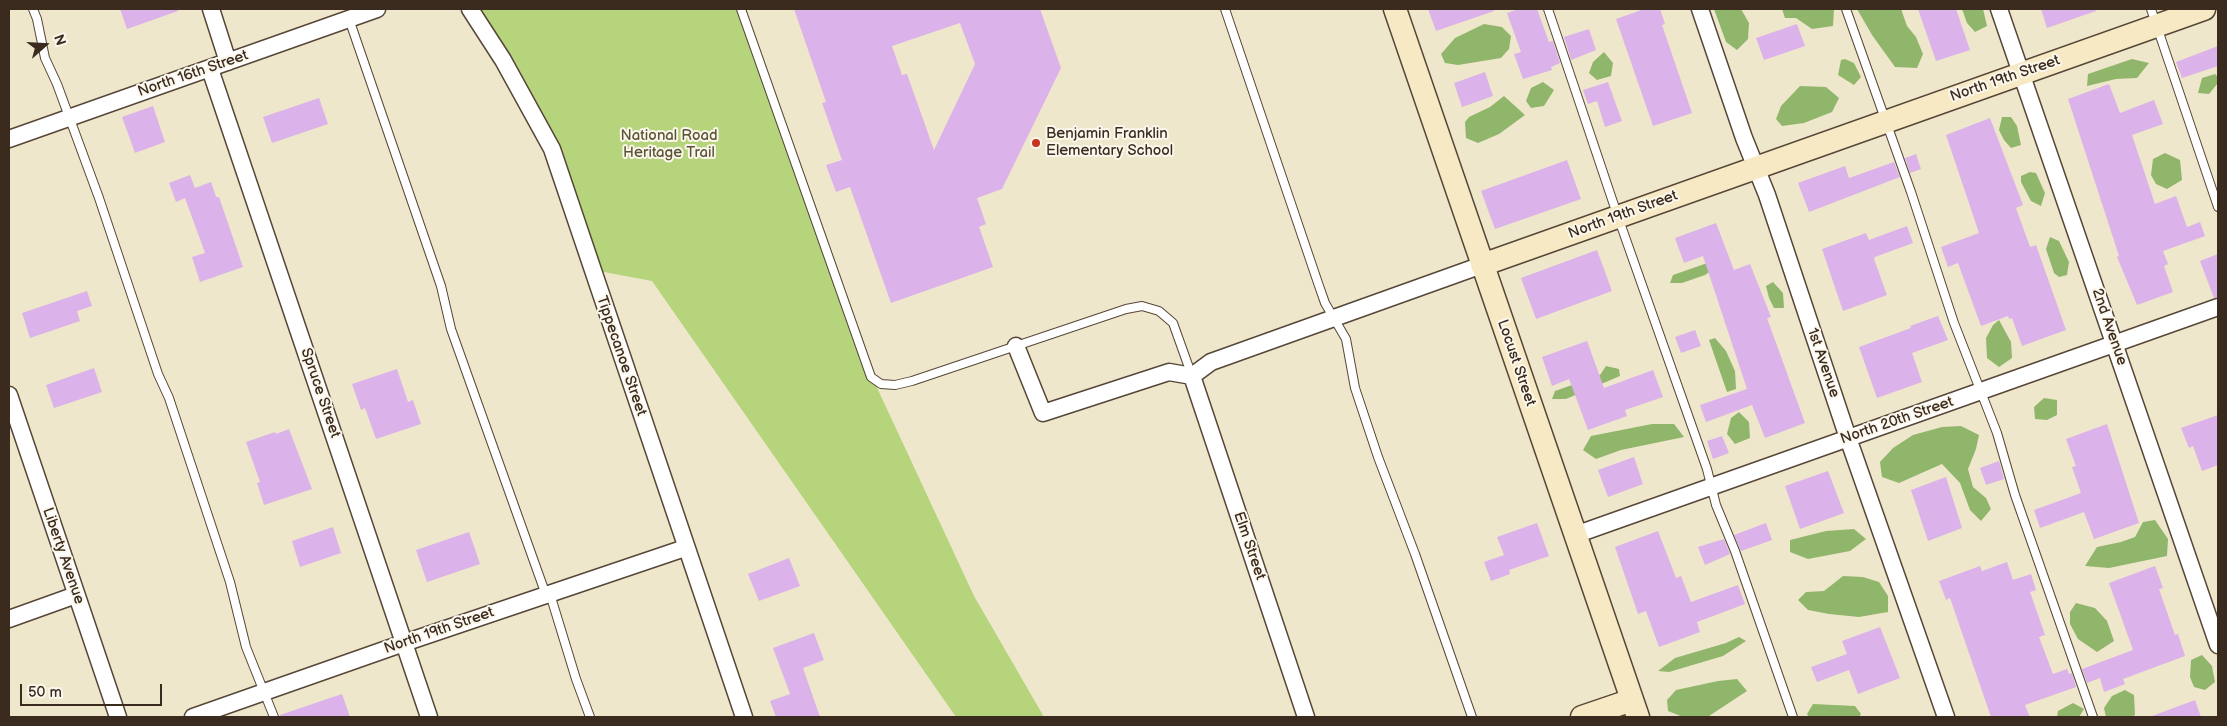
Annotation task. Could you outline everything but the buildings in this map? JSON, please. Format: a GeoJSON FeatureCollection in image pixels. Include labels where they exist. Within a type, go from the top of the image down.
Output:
{"type":"FeatureCollection","features":[{"type":"Feature","properties":{"kind":"street"},"geometry":{"type":"LineString","coordinates":[[210,9],[228,62]]}},
{"type":"Feature","properties":{"kind":"street","name":"North 16th Street"},"geometry":{"type":"LineString","coordinates":[[9,139],[377,9]]}},
{"type":"Feature","properties":{"kind":"street","name":"Tippecanoe Street"},"geometry":{"type":"LineString","coordinates":[[470,9],[503,60],[552,148],[685,548],[744,717]]}},
{"type":"Feature","properties":{"kind":"street","name":"Locust Street"},"geometry":{"type":"LineString","coordinates":[[1395,9],[1635,709]]}},
{"type":"Feature","properties":{"kind":"street","name":"1st Avenue"},"geometry":{"type":"LineString","coordinates":[[1700,9],[1946,717]]}},
{"type":"Feature","properties":{"kind":"street","name":"2nd Avenue"},"geometry":{"type":"LineString","coordinates":[[1999,9],[2218,645]]}},
{"type":"Feature","properties":{"kind":"street","name":"North 19th Street"},"geometry":{"type":"LineString","coordinates":[[1192,376],[1211,362],[1334,317],[2022,74],[2154,17],[2204,9]]}},
{"type":"Feature","properties":{"kind":"street","name":"Spruce Street"},"geometry":{"type":"LineString","coordinates":[[210,68],[429,717]]}},
{"type":"Feature","properties":{"kind":"street","name":"North 20th Street"},"geometry":{"type":"LineString","coordinates":[[1575,535],[2218,307]]}},
{"type":"Feature","properties":{"kind":"street"},"geometry":{"type":"LineString","coordinates":[[1016,346],[1043,413],[1169,372],[1192,376]]}},
{"type":"Feature","properties":{"kind":"street","name":"Elm Street"},"geometry":{"type":"LineString","coordinates":[[1192,376],[1306,717]]}},
{"type":"Feature","properties":{"kind":"street","name":"Liberty Avenue"},"geometry":{"type":"LineString","coordinates":[[9,395],[118,717]]}},
{"type":"Feature","properties":{"kind":"street","name":"North 19th Street"},"geometry":{"type":"LineString","coordinates":[[193,717],[685,548]]}},
{"type":"Feature","properties":{"kind":"street"},"geometry":{"type":"LineString","coordinates":[[9,619],[76,595]]}},
{"type":"Feature","properties":{"kind":"street"},"geometry":{"type":"LineString","coordinates":[[1582,717],[1635,709]]}},
{"type":"Feature","properties":{"kind":"lane"},"geometry":{"type":"LineString","coordinates":[[33,9],[45,58],[99,198],[158,374],[169,398],[230,582],[246,647],[274,717]]}},
{"type":"Feature","properties":{"kind":"lane"},"geometry":{"type":"LineString","coordinates":[[741,9],[870,376],[881,384],[895,385],[912,381],[1126,309],[1142,306],[1159,310],[1173,323],[1192,376]]}},
{"type":"Feature","properties":{"kind":"lane"},"geometry":{"type":"LineString","coordinates":[[1224,9],[1318,283],[1346,340],[1355,388],[1378,457],[1415,554],[1472,717]]}},
{"type":"Feature","properties":{"kind":"lane"},"geometry":{"type":"LineString","coordinates":[[1548,9],[1716,505],[1736,551],[1793,717]]}},
{"type":"Feature","properties":{"kind":"lane"},"geometry":{"type":"LineString","coordinates":[[1846,9],[1980,392],[1997,433],[2015,494],[2093,717]]}},
{"type":"Feature","properties":{"kind":"lane"},"geometry":{"type":"LineString","coordinates":[[2154,17],[2218,207]]}},
{"type":"Feature","properties":{"kind":"lane"},"geometry":{"type":"LineString","coordinates":[[349,19],[441,286],[454,338],[548,594],[590,717]]}},
{"type":"Feature","properties":{"kind":"green space","name":"National Road Heritage Trail"},"geometry":{"type":"Polygon","coordinates":[[[470,9],[741,9],[859,349],[974,596],[1044,717],[956,717],[652,281],[593,270],[552,149],[470,9]]]}},
{"type":"Feature","properties":{"kind":"green space"},"geometry":{"type":"Polygon","coordinates":[[[1714,9],[1741,9],[1749,23],[1748,39],[1737,50],[1726,42],[1714,9]]]}},
{"type":"Feature","properties":{"kind":"green space"},"geometry":{"type":"Polygon","coordinates":[[[1782,9],[1834,9],[1833,26],[1812,29],[1796,18],[1785,18],[1782,9]]]}},
{"type":"Feature","properties":{"kind":"green space"},"geometry":{"type":"Polygon","coordinates":[[[1857,9],[1901,9],[1907,26],[1916,37],[1923,54],[1917,68],[1895,67],[1872,35],[1857,9]]]}},
{"type":"Feature","properties":{"kind":"green space"},"geometry":{"type":"Polygon","coordinates":[[[1962,9],[1983,9],[1987,26],[1975,32],[1967,23],[1962,9]]]}},
{"type":"Feature","properties":{"kind":"green space"},"geometry":{"type":"Polygon","coordinates":[[[1484,24],[1502,27],[1511,36],[1509,49],[1501,58],[1458,65],[1445,63],[1441,54],[1455,38],[1484,24]]]}},
{"type":"Feature","properties":{"kind":"green space"},"geometry":{"type":"Polygon","coordinates":[[[1604,52],[1613,63],[1611,76],[1597,80],[1589,73],[1593,62],[1604,52]]]}},
{"type":"Feature","properties":{"kind":"green space"},"geometry":{"type":"Polygon","coordinates":[[[1845,59],[1854,63],[1861,77],[1854,85],[1838,75],[1841,60],[1845,59]]]}},
{"type":"Feature","properties":{"kind":"green space"},"geometry":{"type":"Polygon","coordinates":[[[2132,59],[2149,63],[2137,78],[2116,79],[2087,86],[2088,74],[2132,59]]]}},
{"type":"Feature","properties":{"kind":"green space"},"geometry":{"type":"Polygon","coordinates":[[[2215,74],[2218,77],[2218,83],[2209,94],[2198,93],[2202,78],[2215,74]]]}},
{"type":"Feature","properties":{"kind":"green space"},"geometry":{"type":"Polygon","coordinates":[[[1543,82],[1554,90],[1544,106],[1531,108],[1526,101],[1531,88],[1543,82]]]}},
{"type":"Feature","properties":{"kind":"green space"},"geometry":{"type":"Polygon","coordinates":[[[1800,86],[1826,87],[1839,98],[1832,112],[1804,123],[1782,126],[1776,119],[1781,106],[1800,86]]]}},
{"type":"Feature","properties":{"kind":"green space"},"geometry":{"type":"Polygon","coordinates":[[[1504,96],[1525,115],[1499,134],[1478,143],[1466,138],[1465,122],[1469,117],[1490,107],[1504,96]]]}},
{"type":"Feature","properties":{"kind":"green space"},"geometry":{"type":"Polygon","coordinates":[[[2002,117],[2011,117],[2017,126],[2021,145],[2011,148],[2004,140],[1999,130],[2002,117]]]}},
{"type":"Feature","properties":{"kind":"green space"},"geometry":{"type":"Polygon","coordinates":[[[2165,153],[2180,160],[2182,180],[2167,189],[2156,184],[2151,175],[2153,159],[2165,153]]]}},
{"type":"Feature","properties":{"kind":"green space"},"geometry":{"type":"Polygon","coordinates":[[[2030,172],[2036,173],[2045,193],[2041,206],[2031,201],[2021,182],[2021,176],[2030,172]]]}},
{"type":"Feature","properties":{"kind":"green space"},"geometry":{"type":"Polygon","coordinates":[[[2050,237],[2059,241],[2069,262],[2067,275],[2059,277],[2054,273],[2046,249],[2050,237]]]}},
{"type":"Feature","properties":{"kind":"green space"},"geometry":{"type":"Polygon","coordinates":[[[1716,260],[1719,265],[1705,275],[1682,283],[1670,283],[1673,275],[1716,260]]]}},
{"type":"Feature","properties":{"kind":"green space"},"geometry":{"type":"Polygon","coordinates":[[[1773,282],[1783,293],[1784,308],[1774,308],[1769,298],[1766,286],[1773,282]]]}},
{"type":"Feature","properties":{"kind":"green space"},"geometry":{"type":"Polygon","coordinates":[[[1999,320],[2011,342],[2012,358],[1999,367],[1987,358],[1986,338],[1993,325],[1999,320]]]}},
{"type":"Feature","properties":{"kind":"green space"},"geometry":{"type":"Polygon","coordinates":[[[1715,338],[1726,351],[1735,371],[1736,389],[1727,392],[1709,340],[1715,338]]]}},
{"type":"Feature","properties":{"kind":"green space"},"geometry":{"type":"Polygon","coordinates":[[[1606,366],[1619,369],[1620,376],[1566,399],[1552,399],[1555,391],[1600,375],[1606,366]]]}},
{"type":"Feature","properties":{"kind":"green space"},"geometry":{"type":"Polygon","coordinates":[[[2044,398],[2057,400],[2057,415],[2047,420],[2035,419],[2034,407],[2044,398]]]}},
{"type":"Feature","properties":{"kind":"green space"},"geometry":{"type":"Polygon","coordinates":[[[1739,412],[1749,422],[1750,438],[1735,444],[1727,434],[1731,418],[1739,412]]]}},
{"type":"Feature","properties":{"kind":"green space"},"geometry":{"type":"Polygon","coordinates":[[[1652,424],[1674,424],[1684,437],[1621,450],[1596,459],[1583,450],[1591,436],[1652,424]]]}},
{"type":"Feature","properties":{"kind":"green space"},"geometry":{"type":"Polygon","coordinates":[[[1961,426],[1979,435],[1968,469],[1973,487],[1986,498],[1991,509],[1981,521],[1970,510],[1960,483],[1942,464],[1899,483],[1882,477],[1880,462],[1893,448],[1913,435],[1942,427],[1961,426]]]}},
{"type":"Feature","properties":{"kind":"green space"},"geometry":{"type":"Polygon","coordinates":[[[2155,520],[2168,539],[2167,556],[2109,568],[2085,566],[2097,547],[2135,537],[2143,522],[2155,520]]]}},
{"type":"Feature","properties":{"kind":"green space"},"geometry":{"type":"Polygon","coordinates":[[[1854,529],[1866,539],[1850,551],[1808,559],[1790,552],[1790,540],[1826,531],[1854,529]]]}},
{"type":"Feature","properties":{"kind":"green space"},"geometry":{"type":"Polygon","coordinates":[[[1843,576],[1863,577],[1879,582],[1888,596],[1888,612],[1859,617],[1829,614],[1808,610],[1798,600],[1806,592],[1824,591],[1843,576]]]}},
{"type":"Feature","properties":{"kind":"green space"},"geometry":{"type":"Polygon","coordinates":[[[2076,603],[2095,608],[2107,621],[2114,641],[2097,652],[2078,639],[2070,624],[2070,612],[2076,603]]]}},
{"type":"Feature","properties":{"kind":"green space"},"geometry":{"type":"Polygon","coordinates":[[[1739,637],[1746,641],[1723,656],[1669,672],[1658,671],[1675,658],[1726,643],[1739,637]]]}},
{"type":"Feature","properties":{"kind":"green space"},"geometry":{"type":"Polygon","coordinates":[[[2202,655],[2212,666],[2215,682],[2205,690],[2194,687],[2190,677],[2191,660],[2202,655]]]}},
{"type":"Feature","properties":{"kind":"green space"},"geometry":{"type":"Polygon","coordinates":[[[1737,679],[1747,691],[1709,716],[1683,717],[1668,711],[1667,700],[1676,690],[1737,679]]]}},
{"type":"Feature","properties":{"kind":"green space"},"geometry":{"type":"Polygon","coordinates":[[[2125,690],[2134,695],[2135,715],[2131,717],[2106,717],[2104,708],[2112,696],[2125,690]]]}},
{"type":"Feature","properties":{"kind":"green space"},"geometry":{"type":"Polygon","coordinates":[[[2073,703],[2084,709],[2079,717],[2057,717],[2058,711],[2073,703]]]}},
{"type":"Feature","properties":{"kind":"green space"},"geometry":{"type":"Polygon","coordinates":[[[1813,704],[1855,706],[1861,714],[1859,717],[1809,717],[1807,714],[1813,704]]]}},
{"type":"Feature","properties":{"kind":"place","name":"Benjamin Franklin Elementary School"},"geometry":{"type":"Point","coordinates":[1036,143]}}]}
